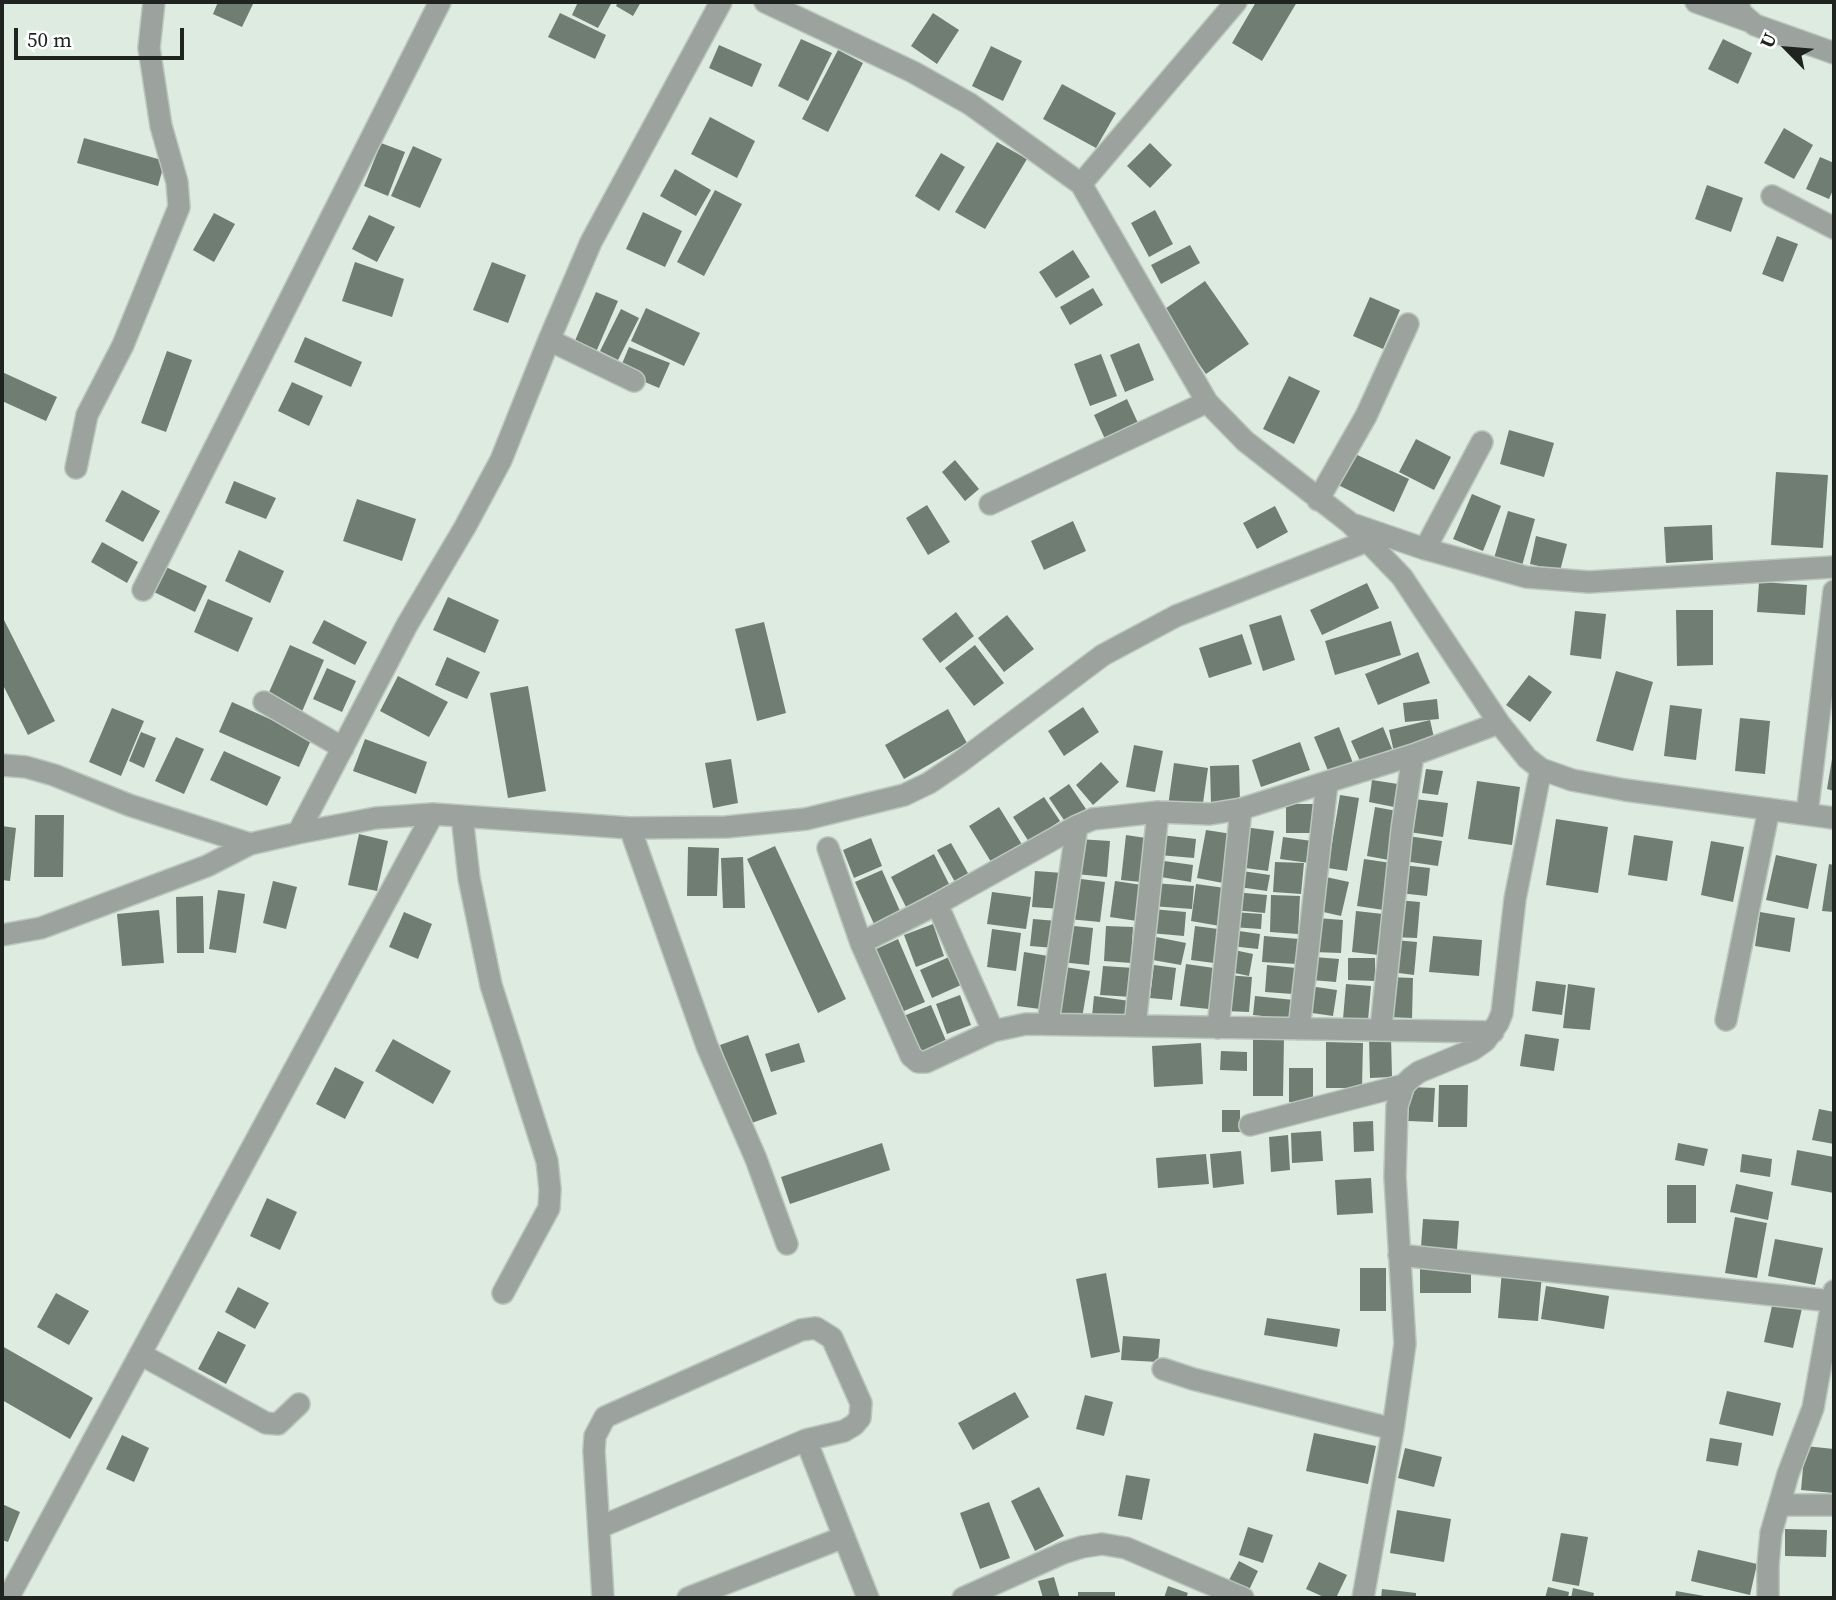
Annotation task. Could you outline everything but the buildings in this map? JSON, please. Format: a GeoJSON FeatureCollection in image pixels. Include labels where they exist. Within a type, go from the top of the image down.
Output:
{"type":"FeatureCollection","features":[{"type":"Feature","properties":{"kind":"street"},"geometry":{"type":"LineString","coordinates":[[76,468],[87,415],[123,345],[179,207],[177,182],[161,126],[149,48],[154,2]]}},
{"type":"Feature","properties":{"kind":"street"},"geometry":{"type":"LineString","coordinates":[[144,590],[440,2]]}},
{"type":"Feature","properties":{"kind":"street"},"geometry":{"type":"LineString","coordinates":[[298,833],[407,625],[501,460],[591,242],[720,2]]}},
{"type":"Feature","properties":{"kind":"street"},"geometry":{"type":"LineString","coordinates":[[765,2],[913,72],[970,104],[1081,184],[1206,402],[1245,440],[1350,523],[1402,577],[1499,723],[1527,758],[1541,769],[1572,780],[1625,790],[1834,818]]}},
{"type":"Feature","properties":{"kind":"street"},"geometry":{"type":"LineString","coordinates":[[1081,184],[1237,2]]}},
{"type":"Feature","properties":{"kind":"street"},"geometry":{"type":"LineString","coordinates":[[1696,2],[1749,21],[1760,28],[1834,53]]}},
{"type":"Feature","properties":{"kind":"street"},"geometry":{"type":"LineString","coordinates":[[1737,2],[1738,8],[1749,21]]}},
{"type":"Feature","properties":{"kind":"street"},"geometry":{"type":"LineString","coordinates":[[1772,196],[1834,228]]}},
{"type":"Feature","properties":{"kind":"street"},"geometry":{"type":"LineString","coordinates":[[1318,499],[1366,416],[1408,324]]}},
{"type":"Feature","properties":{"kind":"street"},"geometry":{"type":"LineString","coordinates":[[549,340],[634,381]]}},
{"type":"Feature","properties":{"kind":"street"},"geometry":{"type":"LineString","coordinates":[[990,504],[1206,402]]}},
{"type":"Feature","properties":{"kind":"street"},"geometry":{"type":"LineString","coordinates":[[1425,549],[1482,442]]}},
{"type":"Feature","properties":{"kind":"street"},"geometry":{"type":"LineString","coordinates":[[1350,523],[1425,549],[1526,577],[1589,582],[1834,567]]}},
{"type":"Feature","properties":{"kind":"street"},"geometry":{"type":"LineString","coordinates":[[2,934],[41,928],[125,898],[206,866],[250,844],[376,818],[433,814],[629,828],[726,827],[806,819],[904,795],[929,783],[960,762],[1103,655],[1176,616],[1367,541]]}},
{"type":"Feature","properties":{"kind":"street"},"geometry":{"type":"LineString","coordinates":[[1807,814],[1834,591]]}},
{"type":"Feature","properties":{"kind":"street"},"geometry":{"type":"LineString","coordinates":[[264,702],[342,748]]}},
{"type":"Feature","properties":{"kind":"street"},"geometry":{"type":"LineString","coordinates":[[862,943],[1077,825],[1104,817],[1158,812],[1210,814],[1241,809],[1413,755],[1499,723]]}},
{"type":"Feature","properties":{"kind":"street"},"geometry":{"type":"LineString","coordinates":[[1381,1028],[1402,829],[1413,755]]}},
{"type":"Feature","properties":{"kind":"street"},"geometry":{"type":"LineString","coordinates":[[2,765],[26,767],[54,775],[129,805],[250,844]]}},
{"type":"Feature","properties":{"kind":"street"},"geometry":{"type":"LineString","coordinates":[[1250,1125],[1404,1085],[1419,1072],[1472,1050],[1493,1032],[1502,1013],[1515,899],[1541,769]]}},
{"type":"Feature","properties":{"kind":"street"},"geometry":{"type":"LineString","coordinates":[[1299,1029],[1327,783]]}},
{"type":"Feature","properties":{"kind":"street"},"geometry":{"type":"LineString","coordinates":[[1218,1028],[1241,809]]}},
{"type":"Feature","properties":{"kind":"street"},"geometry":{"type":"LineString","coordinates":[[1726,1020],[1769,809]]}},
{"type":"Feature","properties":{"kind":"street"},"geometry":{"type":"LineString","coordinates":[[1135,1026],[1158,812]]}},
{"type":"Feature","properties":{"kind":"street"},"geometry":{"type":"LineString","coordinates":[[4,1598],[140,1354],[433,814]]}},
{"type":"Feature","properties":{"kind":"street"},"geometry":{"type":"LineString","coordinates":[[462,816],[469,878],[491,985],[547,1161],[550,1189],[549,1208],[503,1293]]}},
{"type":"Feature","properties":{"kind":"street"},"geometry":{"type":"LineString","coordinates":[[1048,1023],[1077,825]]}},
{"type":"Feature","properties":{"kind":"street"},"geometry":{"type":"LineString","coordinates":[[629,828],[707,1046],[756,1159],[787,1244]]}},
{"type":"Feature","properties":{"kind":"street"},"geometry":{"type":"LineString","coordinates":[[828,848],[862,943],[911,1056],[918,1062],[926,1062],[993,1031],[1011,1026],[1048,1023],[1493,1032]]}},
{"type":"Feature","properties":{"kind":"street"},"geometry":{"type":"LineString","coordinates":[[937,904],[993,1031]]}},
{"type":"Feature","properties":{"kind":"street"},"geometry":{"type":"LineString","coordinates":[[1363,1598],[1405,1344],[1395,1177],[1397,1106],[1404,1085]]}},
{"type":"Feature","properties":{"kind":"street"},"geometry":{"type":"LineString","coordinates":[[1399,1255],[1833,1296],[1813,1408],[1788,1474],[1770,1544],[1768,1598]]}},
{"type":"Feature","properties":{"kind":"street"},"geometry":{"type":"LineString","coordinates":[[600,1527],[806,1440],[844,1431],[854,1425],[860,1418],[861,1403],[832,1338],[816,1328],[801,1330],[605,1417],[595,1436],[594,1451],[603,1598]]}},
{"type":"Feature","properties":{"kind":"street"},"geometry":{"type":"LineString","coordinates":[[140,1354],[266,1423],[278,1424],[299,1404]]}},
{"type":"Feature","properties":{"kind":"street"},"geometry":{"type":"LineString","coordinates":[[1163,1369],[1193,1379],[1393,1429]]}},
{"type":"Feature","properties":{"kind":"street"},"geometry":{"type":"LineString","coordinates":[[806,1440],[868,1598]]}},
{"type":"Feature","properties":{"kind":"street"},"geometry":{"type":"LineString","coordinates":[[1779,1505],[1834,1505]]}},
{"type":"Feature","properties":{"kind":"street"},"geometry":{"type":"LineString","coordinates":[[688,1598],[844,1537]]}},
{"type":"Feature","properties":{"kind":"street"},"geometry":{"type":"LineString","coordinates":[[964,1598],[1063,1553],[1102,1544],[1126,1548],[1243,1598]]}}]}
